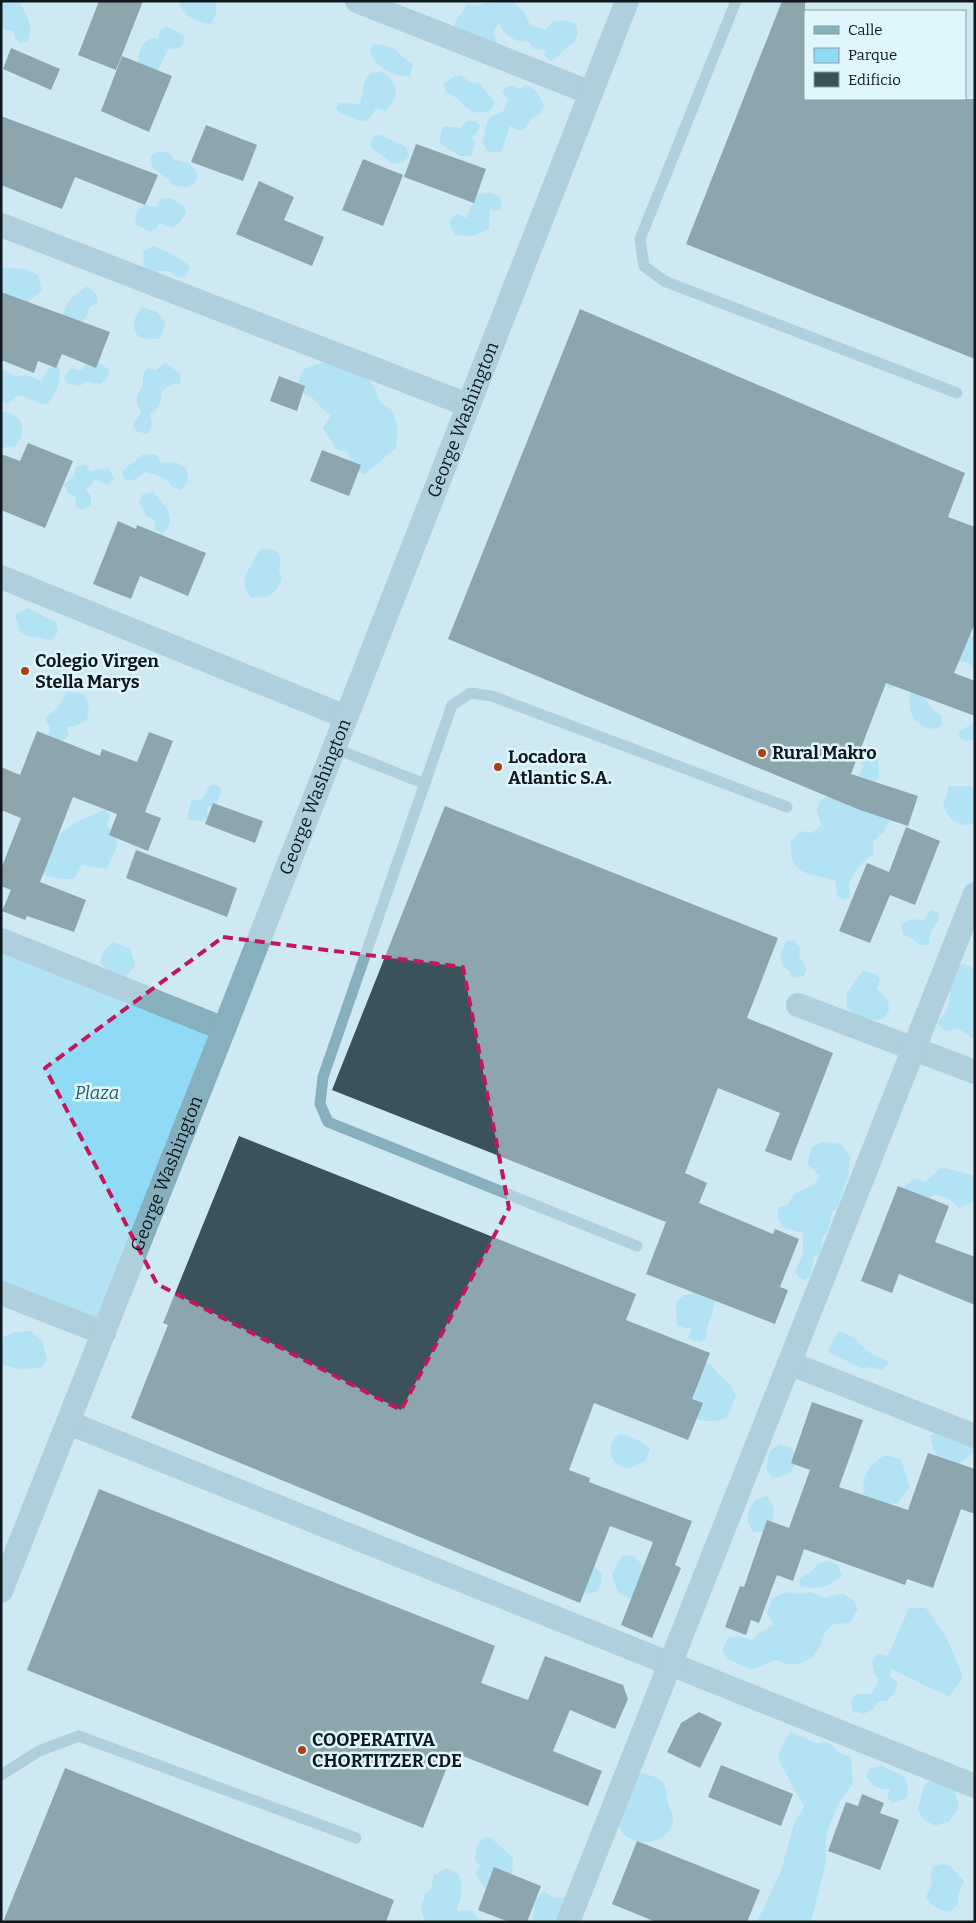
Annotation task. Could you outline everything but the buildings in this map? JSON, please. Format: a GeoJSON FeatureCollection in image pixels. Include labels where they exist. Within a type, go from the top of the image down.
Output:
{"type":"FeatureCollection","features":[{"type":"Feature","properties":{"kind":"street"},"geometry":{"type":"LineString","coordinates":[[357,1],[591,93]]}},
{"type":"Feature","properties":{"kind":"street","name":"George Washington"},"geometry":{"type":"LineString","coordinates":[[1,1591],[69,1423],[627,1]]}},
{"type":"Feature","properties":{"kind":"street"},"geometry":{"type":"LineString","coordinates":[[1,224],[468,405]]}},
{"type":"Feature","properties":{"kind":"street"},"geometry":{"type":"LineString","coordinates":[[1,577],[346,717]]}},
{"type":"Feature","properties":{"kind":"street"},"geometry":{"type":"LineString","coordinates":[[568,1922],[975,894]]}},
{"type":"Feature","properties":{"kind":"street"},"geometry":{"type":"LineString","coordinates":[[1,940],[224,1029]]}},
{"type":"Feature","properties":{"kind":"street"},"geometry":{"type":"LineString","coordinates":[[798,1005],[975,1072]]}},
{"type":"Feature","properties":{"kind":"street"},"geometry":{"type":"LineString","coordinates":[[1,1293],[104,1333]]}},
{"type":"Feature","properties":{"kind":"street"},"geometry":{"type":"LineString","coordinates":[[789,1363],[975,1436]]}},
{"type":"Feature","properties":{"kind":"street"},"geometry":{"type":"LineString","coordinates":[[69,1423],[975,1786]]}},
{"type":"Feature","properties":{"kind":"lane"},"geometry":{"type":"LineString","coordinates":[[736,1],[640,239],[644,266],[664,281],[957,393]]}},
{"type":"Feature","properties":{"kind":"lane"},"geometry":{"type":"LineString","coordinates":[[637,1246],[328,1122],[320,1104],[323,1077],[452,705],[471,693],[492,696],[787,807]]}},
{"type":"Feature","properties":{"kind":"lane"},"geometry":{"type":"LineString","coordinates":[[334,748],[425,784]]}},
{"type":"Feature","properties":{"kind":"lane"},"geometry":{"type":"LineString","coordinates":[[1,1775],[39,1751],[79,1736],[356,1838]]}},
{"type":"Feature","properties":{"kind":"highlighted area"},"geometry":{"type":"Polygon","coordinates":[[[223,937],[463,967],[509,1208],[401,1410],[157,1284],[45,1068],[223,937]]]}},
{"type":"Feature","properties":{"kind":"green space"},"geometry":{"type":"Polygon","coordinates":[[[1,1],[19,3],[22,7],[30,27],[27,42],[20,43],[15,38],[14,32],[1,28],[1,1]]]}},
{"type":"Feature","properties":{"kind":"green space"},"geometry":{"type":"Polygon","coordinates":[[[179,1],[216,1],[216,13],[212,23],[196,21],[191,18],[183,11],[179,1]]]}},
{"type":"Feature","properties":{"kind":"green space"},"geometry":{"type":"Polygon","coordinates":[[[492,1],[512,1],[525,13],[530,25],[545,30],[552,22],[563,20],[576,24],[578,34],[574,43],[551,61],[544,56],[546,50],[534,49],[529,42],[519,41],[511,37],[499,23],[493,33],[500,50],[457,32],[454,24],[468,3],[477,6],[484,3],[492,3],[492,1]]]}},
{"type":"Feature","properties":{"kind":"green space"},"geometry":{"type":"Polygon","coordinates":[[[167,26],[184,36],[183,45],[176,49],[169,48],[156,73],[138,63],[139,54],[145,42],[158,38],[160,31],[167,26]]]}},
{"type":"Feature","properties":{"kind":"green space"},"geometry":{"type":"Polygon","coordinates":[[[374,44],[393,49],[413,64],[410,77],[385,70],[380,66],[369,50],[374,44]]]}},
{"type":"Feature","properties":{"kind":"green space"},"geometry":{"type":"Polygon","coordinates":[[[382,72],[392,81],[396,91],[394,101],[385,111],[376,109],[370,118],[361,121],[342,114],[336,109],[338,103],[360,104],[364,82],[371,73],[382,72]]]}},
{"type":"Feature","properties":{"kind":"green space"},"geometry":{"type":"Polygon","coordinates":[[[461,75],[469,82],[478,82],[495,102],[491,110],[476,113],[448,94],[443,85],[454,76],[461,75]]]}},
{"type":"Feature","properties":{"kind":"green space"},"geometry":{"type":"Polygon","coordinates":[[[527,85],[540,96],[544,106],[540,114],[532,118],[523,130],[517,130],[510,126],[501,152],[488,152],[482,142],[489,118],[503,111],[508,100],[502,93],[507,86],[514,86],[519,89],[527,85]]]}},
{"type":"Feature","properties":{"kind":"green space"},"geometry":{"type":"Polygon","coordinates":[[[467,121],[475,121],[480,126],[477,133],[471,137],[476,142],[471,156],[460,156],[439,143],[443,126],[461,128],[467,121]]]}},
{"type":"Feature","properties":{"kind":"green space"},"geometry":{"type":"Polygon","coordinates":[[[381,135],[406,147],[409,156],[404,162],[392,164],[371,147],[369,144],[374,136],[381,135]]]}},
{"type":"Feature","properties":{"kind":"green space"},"geometry":{"type":"Polygon","coordinates":[[[158,151],[169,153],[175,160],[190,163],[198,176],[194,184],[186,187],[173,185],[155,170],[152,166],[151,156],[158,151]]]}},
{"type":"Feature","properties":{"kind":"green space"},"geometry":{"type":"Polygon","coordinates":[[[489,193],[499,196],[503,203],[499,211],[490,210],[489,229],[473,236],[455,235],[449,223],[452,218],[458,214],[466,218],[477,195],[489,193]]]}},
{"type":"Feature","properties":{"kind":"green space"},"geometry":{"type":"Polygon","coordinates":[[[171,198],[184,206],[186,213],[180,222],[172,228],[160,223],[156,229],[149,231],[137,225],[135,217],[138,210],[145,205],[156,207],[161,199],[171,198]]]}},
{"type":"Feature","properties":{"kind":"green space"},"geometry":{"type":"Polygon","coordinates":[[[153,246],[162,249],[187,264],[190,267],[186,277],[179,278],[168,271],[152,272],[144,266],[143,252],[153,246]]]}},
{"type":"Feature","properties":{"kind":"green space"},"geometry":{"type":"Polygon","coordinates":[[[1,264],[4,268],[26,269],[38,275],[42,290],[27,303],[1,296],[1,264]]]}},
{"type":"Feature","properties":{"kind":"green space"},"geometry":{"type":"Polygon","coordinates":[[[87,286],[96,294],[98,303],[90,307],[86,317],[78,325],[63,318],[64,311],[68,302],[87,286]]]}},
{"type":"Feature","properties":{"kind":"green space"},"geometry":{"type":"Polygon","coordinates":[[[142,307],[157,312],[166,322],[160,339],[139,338],[136,334],[134,322],[142,307]]]}},
{"type":"Feature","properties":{"kind":"green space"},"geometry":{"type":"Polygon","coordinates":[[[95,360],[110,370],[106,380],[100,384],[86,381],[80,386],[69,384],[64,378],[71,368],[80,370],[95,360]]]}},
{"type":"Feature","properties":{"kind":"green space"},"geometry":{"type":"Polygon","coordinates":[[[324,362],[353,369],[366,376],[376,391],[380,402],[392,410],[398,428],[396,448],[364,475],[353,468],[348,452],[336,449],[323,428],[331,415],[315,400],[301,392],[298,382],[304,369],[324,362]]]}},
{"type":"Feature","properties":{"kind":"green space"},"geometry":{"type":"Polygon","coordinates":[[[58,363],[60,374],[58,386],[46,405],[18,395],[8,404],[1,402],[1,369],[17,377],[30,376],[42,382],[46,371],[58,363]]]}},
{"type":"Feature","properties":{"kind":"green space"},"geometry":{"type":"Polygon","coordinates":[[[165,363],[180,373],[181,384],[172,384],[162,391],[159,404],[150,414],[152,423],[148,434],[138,432],[134,428],[134,422],[141,413],[137,399],[138,393],[143,387],[143,375],[148,368],[156,370],[165,363]]]}},
{"type":"Feature","properties":{"kind":"green space"},"geometry":{"type":"Polygon","coordinates":[[[1,412],[15,415],[22,423],[22,437],[15,446],[1,448],[1,412]]]}},
{"type":"Feature","properties":{"kind":"green space"},"geometry":{"type":"Polygon","coordinates":[[[143,454],[156,455],[161,462],[178,463],[187,470],[188,482],[181,490],[172,487],[164,478],[145,472],[134,480],[125,481],[122,473],[126,467],[143,454]]]}},
{"type":"Feature","properties":{"kind":"green space"},"geometry":{"type":"Polygon","coordinates":[[[86,465],[90,471],[108,468],[114,478],[108,485],[95,480],[86,490],[91,496],[91,506],[82,510],[75,506],[76,498],[67,492],[64,484],[73,477],[76,467],[86,465]]]}},
{"type":"Feature","properties":{"kind":"green space"},"geometry":{"type":"Polygon","coordinates":[[[153,492],[170,517],[167,528],[162,533],[153,529],[155,521],[146,516],[139,502],[143,494],[153,492]]]}},
{"type":"Feature","properties":{"kind":"green space"},"geometry":{"type":"Polygon","coordinates":[[[263,548],[275,550],[281,558],[279,570],[282,579],[271,594],[262,598],[251,598],[246,589],[245,577],[256,555],[263,548]]]}},
{"type":"Feature","properties":{"kind":"green space"},"geometry":{"type":"Polygon","coordinates":[[[27,608],[56,622],[58,632],[51,640],[28,636],[20,632],[15,615],[27,608]]]}},
{"type":"Feature","properties":{"kind":"green space"},"geometry":{"type":"Polygon","coordinates":[[[970,634],[975,641],[975,690],[973,668],[967,662],[956,662],[901,681],[896,687],[889,689],[887,686],[887,680],[970,634]]]}},
{"type":"Feature","properties":{"kind":"green space"},"geometry":{"type":"Polygon","coordinates":[[[912,687],[924,693],[930,707],[942,716],[942,724],[936,729],[921,725],[912,716],[909,703],[912,687]]]}},
{"type":"Feature","properties":{"kind":"green space"},"geometry":{"type":"Polygon","coordinates":[[[67,691],[84,694],[89,706],[87,720],[76,726],[67,727],[69,735],[65,740],[52,740],[49,735],[50,727],[45,719],[58,707],[67,691]]]}},
{"type":"Feature","properties":{"kind":"green space"},"geometry":{"type":"Polygon","coordinates":[[[975,722],[975,740],[965,741],[960,738],[958,732],[975,722]]]}},
{"type":"Feature","properties":{"kind":"green space"},"geometry":{"type":"Polygon","coordinates":[[[864,748],[872,748],[878,760],[879,778],[873,783],[889,821],[884,832],[873,842],[874,854],[862,863],[853,876],[849,885],[850,897],[845,900],[838,897],[835,881],[802,872],[797,868],[791,853],[791,841],[801,831],[811,833],[821,826],[817,809],[820,801],[858,778],[863,766],[859,760],[864,748]]]}},
{"type":"Feature","properties":{"kind":"green space"},"geometry":{"type":"Polygon","coordinates":[[[210,785],[216,785],[222,789],[217,803],[207,808],[208,817],[203,822],[187,819],[191,801],[202,799],[210,785]]]}},
{"type":"Feature","properties":{"kind":"green space"},"geometry":{"type":"Polygon","coordinates":[[[949,786],[970,786],[975,788],[975,823],[969,825],[959,824],[948,815],[943,806],[949,786]]]}},
{"type":"Feature","properties":{"kind":"green space"},"geometry":{"type":"Polygon","coordinates":[[[105,810],[110,815],[107,827],[117,833],[117,846],[107,869],[82,865],[74,879],[59,879],[37,872],[50,848],[63,832],[80,820],[105,810]]]}},
{"type":"Feature","properties":{"kind":"green space"},"geometry":{"type":"Polygon","coordinates":[[[930,910],[938,912],[939,920],[931,931],[929,945],[918,945],[915,940],[903,935],[901,926],[911,919],[924,921],[930,910]]]}},
{"type":"Feature","properties":{"kind":"green space"},"geometry":{"type":"Polygon","coordinates":[[[794,940],[800,948],[799,956],[807,969],[804,976],[797,978],[791,976],[790,971],[783,967],[780,957],[786,941],[794,940]]]}},
{"type":"Feature","properties":{"kind":"green space"},"geometry":{"type":"Polygon","coordinates":[[[114,942],[131,949],[135,966],[126,977],[109,972],[100,962],[104,950],[114,942]]]}},
{"type":"Feature","properties":{"kind":"green space","name":"Plaza"},"geometry":{"type":"Polygon","coordinates":[[[1,947],[220,1039],[104,1333],[1,1300],[1,947]]]}},
{"type":"Feature","properties":{"kind":"green space"},"geometry":{"type":"Polygon","coordinates":[[[964,964],[975,969],[975,1040],[959,1029],[947,1030],[937,1023],[947,1010],[950,986],[957,965],[964,964]]]}},
{"type":"Feature","properties":{"kind":"green space"},"geometry":{"type":"Polygon","coordinates":[[[863,970],[876,974],[880,980],[877,989],[888,1000],[889,1011],[883,1019],[867,1020],[853,1014],[846,1006],[847,993],[863,970]]]}},
{"type":"Feature","properties":{"kind":"green space"},"geometry":{"type":"Polygon","coordinates":[[[822,1142],[841,1144],[850,1157],[849,1173],[837,1209],[832,1212],[828,1230],[823,1237],[820,1254],[814,1257],[810,1278],[804,1280],[798,1277],[795,1271],[803,1254],[803,1233],[785,1229],[777,1217],[779,1207],[789,1204],[795,1194],[812,1186],[820,1176],[807,1164],[812,1147],[822,1142]]]}},
{"type":"Feature","properties":{"kind":"green space"},"geometry":{"type":"Polygon","coordinates":[[[942,1167],[975,1176],[974,1202],[959,1208],[950,1199],[935,1194],[924,1203],[903,1188],[914,1178],[925,1182],[942,1167]]]}},
{"type":"Feature","properties":{"kind":"green space"},"geometry":{"type":"Polygon","coordinates":[[[697,1286],[715,1294],[706,1338],[701,1342],[694,1341],[688,1337],[692,1327],[687,1329],[677,1325],[676,1302],[684,1295],[691,1295],[697,1286]]]}},
{"type":"Feature","properties":{"kind":"green space"},"geometry":{"type":"Polygon","coordinates":[[[31,1331],[43,1342],[47,1360],[41,1368],[19,1369],[1,1364],[1,1338],[14,1332],[31,1331]]]}},
{"type":"Feature","properties":{"kind":"green space"},"geometry":{"type":"Polygon","coordinates":[[[838,1331],[852,1336],[870,1353],[889,1362],[883,1370],[867,1367],[863,1369],[828,1352],[838,1331]]]}},
{"type":"Feature","properties":{"kind":"green space"},"geometry":{"type":"Polygon","coordinates":[[[697,1363],[711,1364],[733,1389],[736,1395],[727,1418],[705,1421],[685,1413],[697,1363]]]}},
{"type":"Feature","properties":{"kind":"green space"},"geometry":{"type":"Polygon","coordinates":[[[946,1429],[973,1438],[974,1452],[959,1464],[943,1463],[934,1451],[931,1435],[946,1429]]]}},
{"type":"Feature","properties":{"kind":"green space"},"geometry":{"type":"Polygon","coordinates":[[[620,1433],[642,1442],[650,1449],[646,1461],[627,1469],[616,1463],[610,1453],[610,1448],[620,1433]]]}},
{"type":"Feature","properties":{"kind":"green space"},"geometry":{"type":"Polygon","coordinates":[[[779,1444],[792,1448],[798,1461],[789,1474],[773,1479],[766,1469],[769,1452],[779,1444]]]}},
{"type":"Feature","properties":{"kind":"green space"},"geometry":{"type":"Polygon","coordinates":[[[885,1455],[901,1459],[910,1487],[897,1504],[882,1503],[864,1495],[863,1488],[867,1472],[874,1463],[885,1455]]]}},
{"type":"Feature","properties":{"kind":"green space"},"geometry":{"type":"Polygon","coordinates":[[[767,1496],[774,1510],[772,1523],[766,1532],[753,1532],[748,1523],[750,1508],[756,1499],[767,1496]]]}},
{"type":"Feature","properties":{"kind":"green space"},"geometry":{"type":"Polygon","coordinates":[[[622,1555],[634,1556],[646,1569],[638,1602],[618,1593],[612,1575],[622,1555]]]}},
{"type":"Feature","properties":{"kind":"green space"},"geometry":{"type":"Polygon","coordinates":[[[827,1561],[838,1565],[842,1576],[822,1587],[799,1586],[800,1578],[812,1571],[818,1563],[827,1561]]]}},
{"type":"Feature","properties":{"kind":"green space"},"geometry":{"type":"Polygon","coordinates":[[[588,1562],[600,1571],[602,1579],[596,1592],[586,1594],[577,1590],[588,1562]]]}},
{"type":"Feature","properties":{"kind":"green space"},"geometry":{"type":"Polygon","coordinates":[[[785,1592],[799,1594],[811,1592],[823,1598],[843,1593],[853,1600],[858,1609],[850,1623],[834,1624],[824,1633],[822,1642],[813,1656],[801,1663],[793,1664],[776,1660],[751,1670],[728,1659],[722,1651],[728,1638],[739,1636],[751,1640],[760,1632],[774,1625],[767,1613],[772,1599],[785,1592]]]}},
{"type":"Feature","properties":{"kind":"green space"},"geometry":{"type":"Polygon","coordinates":[[[909,1608],[926,1608],[945,1634],[963,1677],[949,1697],[891,1669],[890,1677],[898,1683],[895,1692],[886,1701],[878,1701],[873,1710],[863,1714],[852,1711],[851,1702],[856,1694],[872,1694],[879,1679],[874,1673],[872,1662],[877,1654],[888,1656],[909,1608]]]}},
{"type":"Feature","properties":{"kind":"green space"},"geometry":{"type":"Polygon","coordinates":[[[790,1732],[816,1743],[829,1743],[839,1753],[851,1757],[853,1784],[839,1802],[826,1835],[826,1862],[811,1922],[757,1922],[781,1871],[794,1824],[804,1807],[777,1757],[790,1732]]]}},
{"type":"Feature","properties":{"kind":"green space"},"geometry":{"type":"Polygon","coordinates":[[[882,1766],[905,1777],[908,1787],[907,1798],[893,1803],[887,1798],[890,1789],[879,1788],[873,1785],[866,1776],[871,1768],[882,1766]]]}},
{"type":"Feature","properties":{"kind":"green space"},"geometry":{"type":"Polygon","coordinates":[[[643,1773],[663,1782],[673,1816],[671,1827],[665,1835],[656,1840],[646,1842],[635,1841],[627,1837],[621,1830],[619,1821],[631,1776],[643,1773]]]}},
{"type":"Feature","properties":{"kind":"green space"},"geometry":{"type":"Polygon","coordinates":[[[933,1779],[945,1783],[952,1788],[955,1792],[959,1809],[949,1822],[935,1826],[923,1819],[918,1809],[924,1785],[933,1779]]]}},
{"type":"Feature","properties":{"kind":"green space"},"geometry":{"type":"Polygon","coordinates":[[[490,1837],[513,1858],[512,1875],[494,1890],[485,1888],[475,1873],[480,1866],[475,1861],[476,1848],[482,1838],[490,1837]]]}},
{"type":"Feature","properties":{"kind":"green space"},"geometry":{"type":"Polygon","coordinates":[[[943,1864],[950,1866],[964,1881],[958,1895],[958,1904],[950,1912],[936,1908],[926,1897],[932,1883],[930,1875],[933,1866],[943,1864]]]}},
{"type":"Feature","properties":{"kind":"green space"},"geometry":{"type":"Polygon","coordinates":[[[447,1868],[459,1874],[461,1881],[462,1893],[457,1911],[470,1910],[477,1918],[490,1922],[425,1922],[421,1910],[425,1893],[431,1889],[434,1875],[447,1868]]]}},
{"type":"Feature","properties":{"kind":"green space"},"geometry":{"type":"Polygon","coordinates":[[[544,1891],[554,1898],[567,1897],[561,1922],[532,1921],[536,1899],[544,1891]]]}},
{"type":"Feature","properties":{"kind":"place","name":"Colegio Virgen Stella Marys"},"geometry":{"type":"Point","coordinates":[25,671]}},
{"type":"Feature","properties":{"kind":"place","name":"Rural Makro"},"geometry":{"type":"Point","coordinates":[762,753]}},
{"type":"Feature","properties":{"kind":"place","name":"Locadora Atlantic S.A."},"geometry":{"type":"Point","coordinates":[498,767]}},
{"type":"Feature","properties":{"kind":"place","name":"COOPERATIVA CHORTITZER CDE"},"geometry":{"type":"Point","coordinates":[302,1750]}}]}
